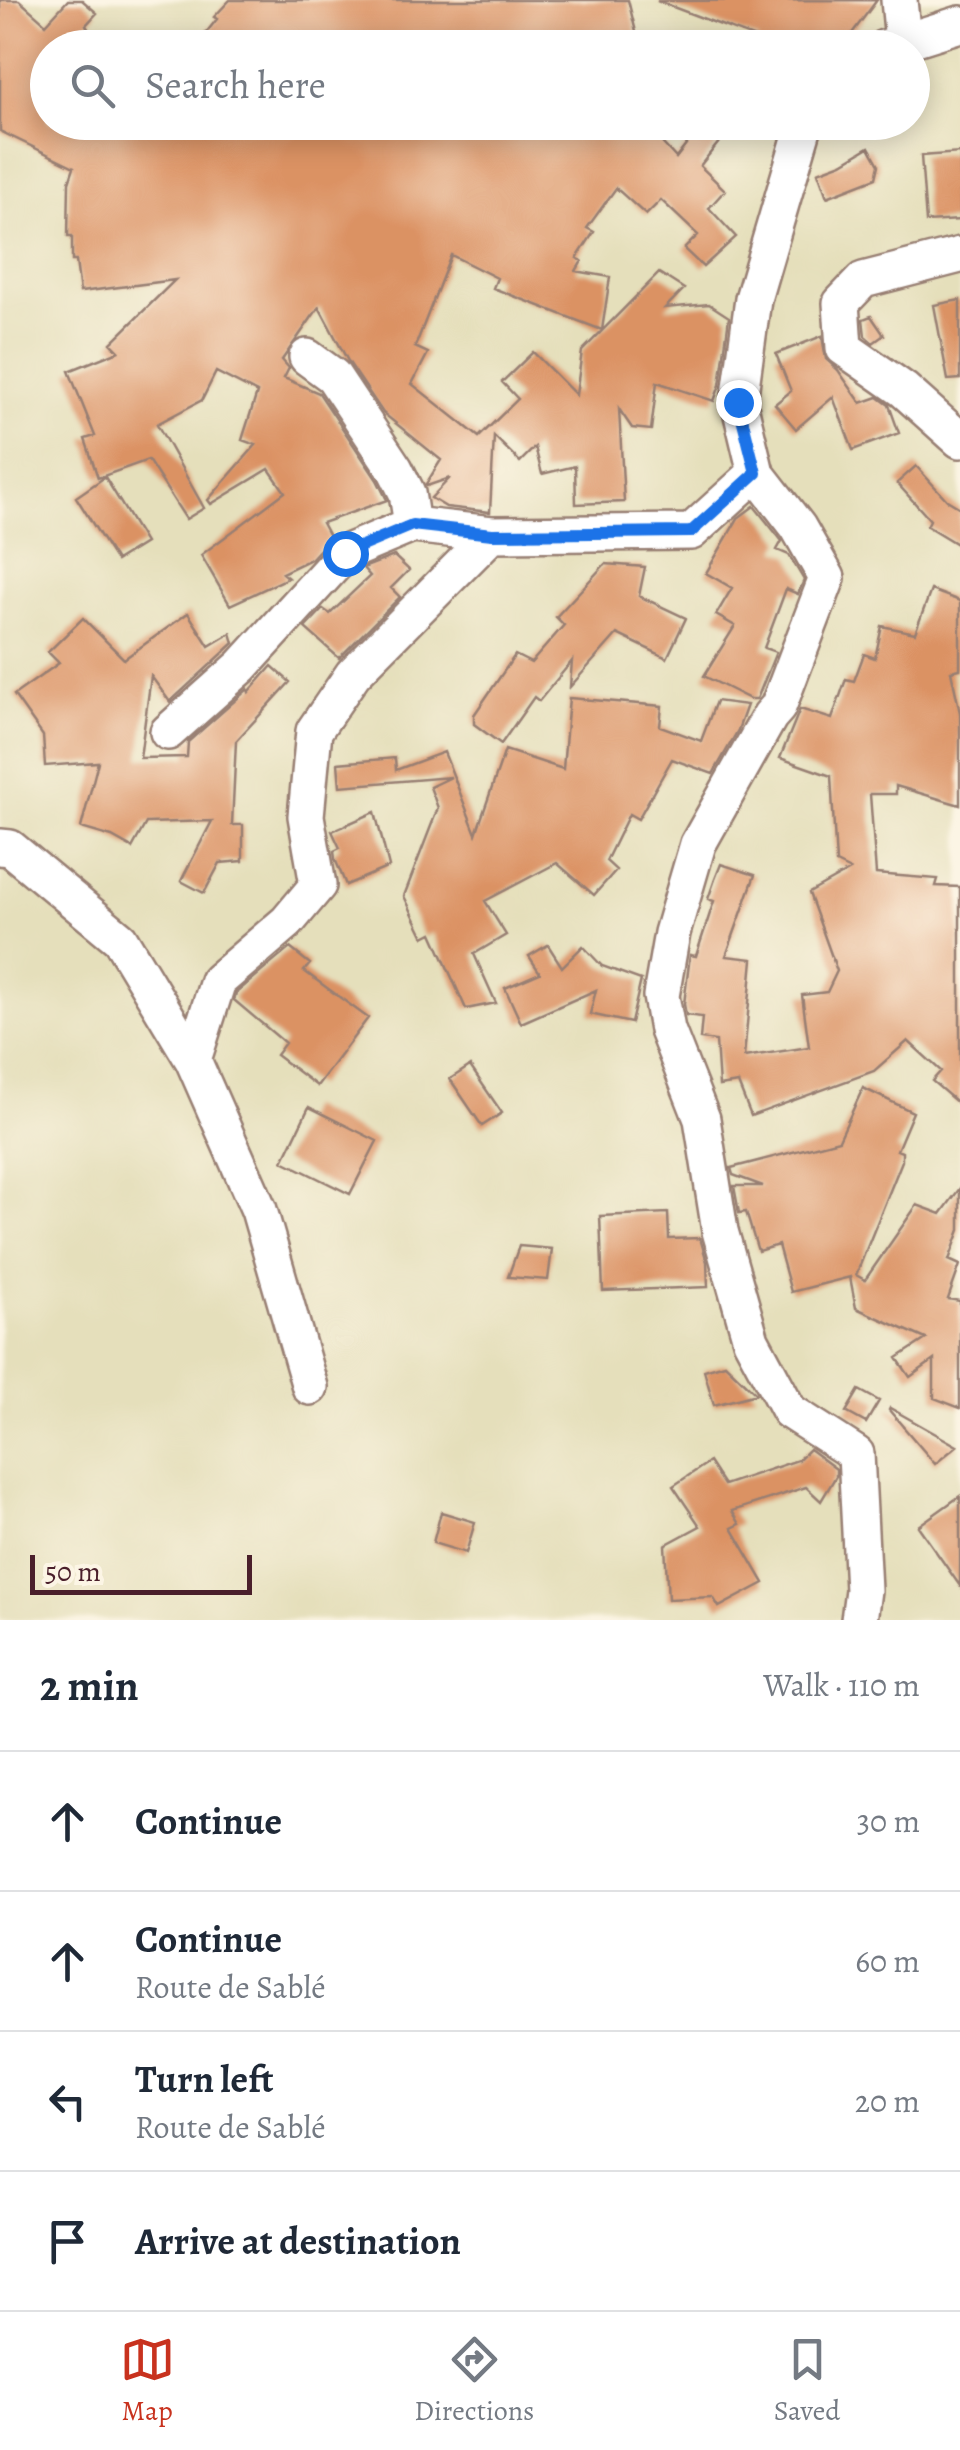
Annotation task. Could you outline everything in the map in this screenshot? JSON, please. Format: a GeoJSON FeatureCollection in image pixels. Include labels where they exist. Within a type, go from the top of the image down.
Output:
{"type":"FeatureCollection","features":[{"type":"Feature","properties":{"kind":"street"},"geometry":{"type":"LineString","coordinates":[[895,30],[898,0]]}},
{"type":"Feature","properties":{"kind":"street"},"geometry":{"type":"LineString","coordinates":[[930,33],[960,24]]}},
{"type":"Feature","properties":{"kind":"street"},"geometry":{"type":"LineString","coordinates":[[801,140],[750,316],[738,402],[756,473],[798,526],[827,578],[778,707],[698,844],[672,934],[661,996],[667,1030],[702,1120],[720,1231],[751,1340],[789,1411],[856,1454],[863,1590],[859,1620]]}},
{"type":"Feature","properties":{"kind":"street"},"geometry":{"type":"LineString","coordinates":[[960,255],[863,280],[841,303],[844,348],[904,390],[960,440]]}},
{"type":"Feature","properties":{"kind":"street"},"geometry":{"type":"LineString","coordinates":[[307,357],[333,376],[395,469],[406,493],[412,525]]}},
{"type":"Feature","properties":{"kind":"street"},"geometry":{"type":"LineString","coordinates":[[168,732],[242,666],[345,553],[412,525],[492,534],[691,532],[756,473]]}},
{"type":"Feature","properties":{"kind":"street"},"geometry":{"type":"LineString","coordinates":[[193,1060],[218,981],[287,922],[318,885],[306,816],[314,731],[353,674],[492,534]]}},
{"type":"Feature","properties":{"kind":"street"},"geometry":{"type":"LineString","coordinates":[[0,847],[10,848],[120,939],[193,1060],[259,1210],[310,1387]]}},
{"type":"Feature","properties":{"kind":"building"},"geometry":{"type":"Polygon","coordinates":[[[0,0],[19,0],[46,24],[68,0],[82,0],[97,13],[86,25],[89,30],[30,30],[30,140],[660,140],[676,158],[690,140],[721,140],[700,166],[725,190],[709,208],[736,237],[703,267],[684,249],[698,235],[661,200],[646,215],[616,188],[587,228],[594,232],[577,258],[582,261],[576,271],[610,277],[602,330],[493,288],[497,278],[451,255],[415,347],[428,353],[412,384],[479,437],[518,399],[502,382],[533,352],[576,395],[582,351],[659,273],[684,289],[665,308],[709,304],[729,317],[720,385],[714,401],[657,382],[651,430],[632,428],[619,409],[624,502],[576,504],[575,466],[542,474],[535,447],[520,462],[494,436],[490,512],[446,507],[431,498],[450,478],[426,484],[441,460],[383,413],[348,361],[319,307],[282,360],[289,368],[284,378],[319,393],[387,500],[322,523],[330,538],[311,559],[282,573],[288,578],[230,605],[201,555],[285,492],[269,469],[211,504],[208,500],[256,445],[242,440],[257,393],[216,372],[202,400],[157,424],[204,508],[186,519],[148,460],[98,478],[85,439],[95,436],[69,371],[119,351],[111,343],[175,280],[80,292],[76,261],[72,261],[72,236],[68,236],[69,182],[74,167],[0,131],[0,0]]]}},
{"type":"Feature","properties":{"kind":"building"},"geometry":{"type":"Polygon","coordinates":[[[230,0],[628,0],[636,30],[208,30],[217,19],[214,17],[230,0]]]}},
{"type":"Feature","properties":{"kind":"building"},"geometry":{"type":"Polygon","coordinates":[[[877,0],[854,30],[734,30],[657,1],[877,0]]]}},
{"type":"Feature","properties":{"kind":"building"},"geometry":{"type":"Polygon","coordinates":[[[869,147],[879,165],[876,178],[827,197],[818,172],[869,147]]]}},
{"type":"Feature","properties":{"kind":"building"},"geometry":{"type":"Polygon","coordinates":[[[960,153],[960,220],[926,222],[921,156],[960,153]]]}},
{"type":"Feature","properties":{"kind":"building"},"geometry":{"type":"Polygon","coordinates":[[[960,300],[960,379],[948,380],[934,305],[960,300]]]}},
{"type":"Feature","properties":{"kind":"building"},"geometry":{"type":"Polygon","coordinates":[[[871,316],[884,335],[873,343],[865,336],[863,319],[871,316]]]}},
{"type":"Feature","properties":{"kind":"building"},"geometry":{"type":"Polygon","coordinates":[[[822,336],[826,359],[861,403],[878,397],[889,405],[899,433],[853,450],[833,397],[796,429],[775,404],[791,391],[776,354],[822,336]]]}},
{"type":"Feature","properties":{"kind":"building"},"geometry":{"type":"Polygon","coordinates":[[[916,466],[947,500],[960,508],[960,546],[927,526],[930,520],[897,483],[916,466]]]}},
{"type":"Feature","properties":{"kind":"building"},"geometry":{"type":"Polygon","coordinates":[[[105,477],[145,543],[116,561],[76,497],[105,477]]]}},
{"type":"Feature","properties":{"kind":"building"},"geometry":{"type":"Polygon","coordinates":[[[754,506],[782,541],[777,550],[789,555],[804,580],[798,594],[786,589],[764,648],[776,652],[757,699],[750,699],[704,676],[735,626],[716,615],[732,588],[706,573],[738,518],[754,506]]]}},
{"type":"Feature","properties":{"kind":"building"},"geometry":{"type":"Polygon","coordinates":[[[394,556],[409,570],[391,588],[400,597],[339,658],[305,628],[323,609],[330,614],[370,576],[363,568],[394,556]]]}},
{"type":"Feature","properties":{"kind":"building"},"geometry":{"type":"Polygon","coordinates":[[[605,564],[645,567],[639,596],[686,618],[667,658],[617,634],[570,687],[572,661],[539,701],[534,697],[501,744],[474,724],[474,715],[515,655],[531,663],[564,625],[556,617],[605,564]]]}},
{"type":"Feature","properties":{"kind":"building"},"geometry":{"type":"Polygon","coordinates":[[[931,590],[960,601],[960,669],[951,671],[960,713],[960,805],[896,786],[896,794],[870,794],[876,874],[938,879],[936,886],[960,887],[960,1105],[932,1081],[941,1071],[908,1041],[874,1071],[751,1116],[738,1083],[719,1086],[716,1041],[700,1039],[702,1017],[686,1015],[690,955],[696,956],[714,901],[708,899],[721,864],[755,875],[726,956],[753,959],[744,1057],[809,1047],[802,995],[827,992],[837,971],[809,893],[850,870],[836,863],[831,776],[780,758],[800,709],[832,719],[846,679],[854,681],[864,654],[875,658],[882,626],[915,633],[931,590]]]}},
{"type":"Feature","properties":{"kind":"building"},"geometry":{"type":"Polygon","coordinates":[[[188,613],[209,646],[231,633],[234,643],[170,702],[151,676],[140,758],[187,757],[188,742],[248,689],[249,692],[272,666],[290,682],[236,741],[232,825],[243,825],[243,861],[220,863],[204,893],[181,881],[212,821],[146,823],[132,848],[81,828],[98,762],[45,766],[43,736],[14,695],[59,663],[48,652],[83,618],[124,659],[188,613]]]}},
{"type":"Feature","properties":{"kind":"building"},"geometry":{"type":"Polygon","coordinates":[[[569,698],[662,706],[660,726],[701,741],[716,701],[747,705],[713,774],[672,759],[638,819],[629,814],[606,861],[616,870],[594,895],[557,863],[485,901],[506,935],[474,954],[496,1003],[466,1009],[432,933],[424,937],[404,896],[438,808],[430,787],[451,777],[340,786],[338,763],[395,758],[396,770],[444,752],[476,834],[505,750],[563,769],[569,698]]]}},
{"type":"Feature","properties":{"kind":"building"},"geometry":{"type":"Polygon","coordinates":[[[375,812],[389,867],[346,885],[335,859],[334,851],[340,848],[332,831],[375,812]]]}},
{"type":"Feature","properties":{"kind":"building"},"geometry":{"type":"Polygon","coordinates":[[[548,945],[562,967],[583,946],[602,966],[641,980],[631,1023],[590,1014],[596,990],[521,1023],[505,988],[540,973],[529,956],[548,945]]]}},
{"type":"Feature","properties":{"kind":"building"},"geometry":{"type":"Polygon","coordinates":[[[290,948],[310,964],[304,971],[368,1018],[317,1086],[276,1055],[285,1043],[234,1000],[236,993],[290,948]]]}},
{"type":"Feature","properties":{"kind":"building"},"geometry":{"type":"Polygon","coordinates":[[[470,1066],[502,1113],[482,1126],[450,1079],[470,1066]]]}},
{"type":"Feature","properties":{"kind":"building"},"geometry":{"type":"Polygon","coordinates":[[[863,1088],[913,1112],[897,1150],[902,1152],[902,1161],[856,1275],[865,1280],[917,1205],[941,1214],[960,1188],[960,1230],[949,1260],[960,1265],[948,1299],[960,1301],[960,1408],[934,1398],[934,1360],[910,1377],[897,1358],[926,1339],[856,1308],[850,1277],[791,1292],[778,1245],[758,1251],[746,1212],[739,1213],[734,1186],[763,1186],[733,1175],[731,1168],[839,1140],[863,1088]]]}},
{"type":"Feature","properties":{"kind":"building"},"geometry":{"type":"Polygon","coordinates":[[[309,1107],[377,1141],[350,1194],[283,1161],[309,1107]]]}},
{"type":"Feature","properties":{"kind":"building"},"geometry":{"type":"Polygon","coordinates":[[[668,1213],[669,1239],[700,1238],[707,1262],[708,1287],[603,1291],[600,1216],[668,1213]]]}},
{"type":"Feature","properties":{"kind":"building"},"geometry":{"type":"Polygon","coordinates":[[[519,1246],[552,1249],[548,1280],[508,1277],[519,1246]]]}},
{"type":"Feature","properties":{"kind":"building"},"geometry":{"type":"Polygon","coordinates":[[[725,1364],[756,1394],[714,1405],[704,1370],[725,1364]]]}},
{"type":"Feature","properties":{"kind":"building"},"geometry":{"type":"Polygon","coordinates":[[[859,1390],[879,1401],[866,1423],[846,1412],[859,1390]]]}},
{"type":"Feature","properties":{"kind":"building"},"geometry":{"type":"Polygon","coordinates":[[[890,1408],[957,1446],[935,1464],[890,1408]]]}},
{"type":"Feature","properties":{"kind":"building"},"geometry":{"type":"Polygon","coordinates":[[[809,1449],[836,1469],[821,1501],[806,1487],[732,1511],[740,1524],[732,1528],[764,1583],[719,1607],[713,1597],[668,1599],[665,1545],[700,1526],[673,1486],[709,1462],[724,1485],[798,1460],[809,1449]]]}},
{"type":"Feature","properties":{"kind":"building"},"geometry":{"type":"Polygon","coordinates":[[[960,1496],[960,1586],[918,1526],[960,1496]]]}},
{"type":"Feature","properties":{"kind":"building"},"geometry":{"type":"Polygon","coordinates":[[[441,1512],[475,1522],[466,1553],[433,1543],[441,1512]]]}},
{"type":"Feature","properties":{"kind":"route"},"geometry":{"type":"LineString","coordinates":[[345,553],[412,525],[492,534],[691,532],[756,473],[738,402]]}}]}
